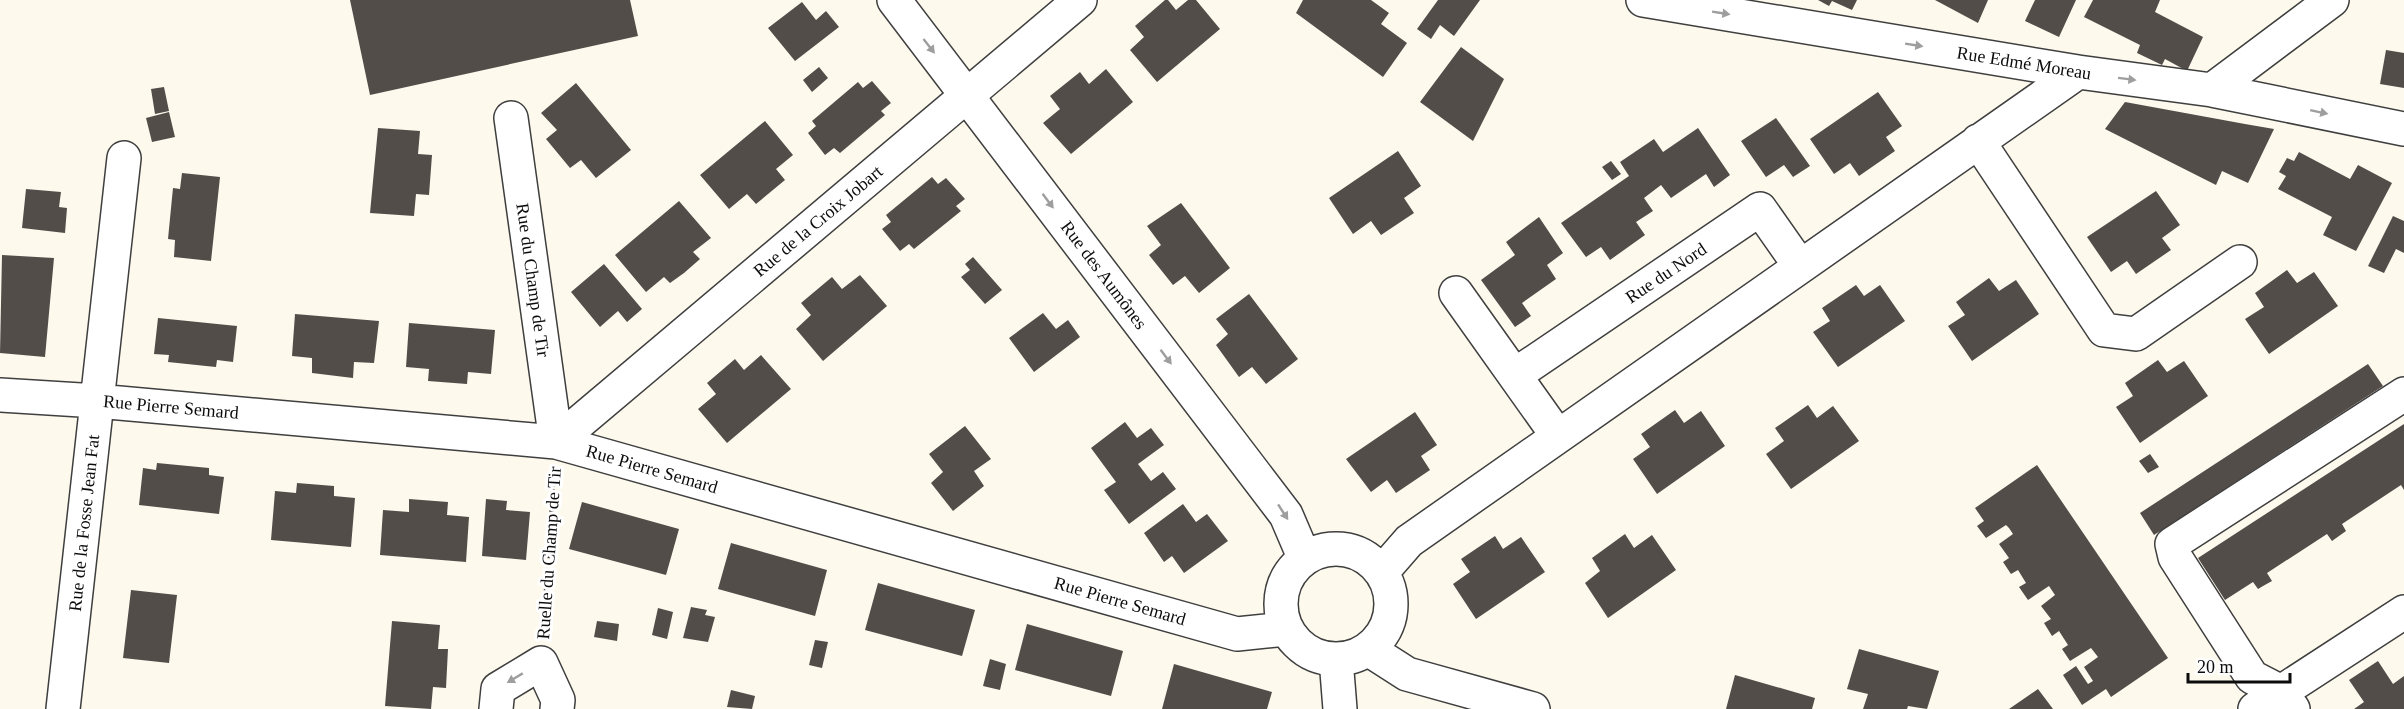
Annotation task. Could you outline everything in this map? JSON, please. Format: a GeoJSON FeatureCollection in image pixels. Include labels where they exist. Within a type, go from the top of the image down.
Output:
{"type":"FeatureCollection","features":[{"type":"Feature","properties":{"kind":"street","name":"Rue des Aumônes"},"geometry":{"type":"LineString","coordinates":[[894,0],[1286,515],[1304,557]]}},
{"type":"Feature","properties":{"kind":"street","name":"Rue de la Croix Jobart"},"geometry":{"type":"LineString","coordinates":[[556,442],[1080,0]]}},
{"type":"Feature","properties":{"kind":"street","name":"Rue Edmé Moreau"},"geometry":{"type":"LineString","coordinates":[[1643,0],[2078,72],[2212,90],[2404,129]]}},
{"type":"Feature","properties":{"kind":"street"},"geometry":{"type":"LineString","coordinates":[[2212,90],[2332,0]]}},
{"type":"Feature","properties":{"kind":"street"},"geometry":{"type":"LineString","coordinates":[[1382,572],[1409,541],[1557,435],[2078,72]]}},
{"type":"Feature","properties":{"kind":"street","name":"Rue du Champ de Tir"},"geometry":{"type":"LineString","coordinates":[[511,118],[556,442]]}},
{"type":"Feature","properties":{"kind":"street"},"geometry":{"type":"LineString","coordinates":[[1978,141],[2104,330],[2136,334],[2240,262]]}},
{"type":"Feature","properties":{"kind":"street","name":"Rue de la Fosse Jean Fat"},"geometry":{"type":"LineString","coordinates":[[63,709],[124,158]]}},
{"type":"Feature","properties":{"kind":"street","name":"Rue du Nord"},"geometry":{"type":"LineString","coordinates":[[1515,375],[1760,209],[1800,266]]}},
{"type":"Feature","properties":{"kind":"street"},"geometry":{"type":"LineString","coordinates":[[1456,293],[1557,435]]}},
{"type":"Feature","properties":{"kind":"street"},"geometry":{"type":"LineString","coordinates":[[2404,394],[2172,544],[2175,557],[2252,677],[2277,703],[2404,612]]}},
{"type":"Feature","properties":{"kind":"street","name":"Rue Pierre Semard"},"geometry":{"type":"LineString","coordinates":[[0,395],[97,401],[556,442],[1237,634],[1286,629]]}},
{"type":"Feature","properties":{"kind":"street"},"geometry":{"type":"LineString","coordinates":[[1338,548],[1355,551],[1370,560],[1382,572],[1389,588],[1392,605],[1388,622],[1380,637],[1368,649],[1353,657],[1336,659],[1321,657],[1295,642],[1280,614],[1280,598],[1284,582],[1292,568],[1304,557],[1320,550],[1338,548]]}},
{"type":"Feature","properties":{"kind":"street"},"geometry":{"type":"LineString","coordinates":[[1368,649],[1407,674],[1533,709]]}},
{"type":"Feature","properties":{"kind":"street"},"geometry":{"type":"LineString","coordinates":[[1336,659],[1340,709]]}},
{"type":"Feature","properties":{"kind":"street","name":"Ruelle du Champ de Tir"},"geometry":{"type":"LineString","coordinates":[[496,709],[498,689],[541,663],[558,700],[557,709]]}},
{"type":"Feature","properties":{"kind":"path","name":"Ruelle du Champ de Tir"},"geometry":{"type":"LineString","coordinates":[[541,663],[556,442]]}},
{"type":"Feature","properties":{"kind":"building"},"geometry":{"type":"Polygon","coordinates":[[[350,0],[630,0],[638,36],[370,95],[350,0]]]}},
{"type":"Feature","properties":{"kind":"building"},"geometry":{"type":"Polygon","coordinates":[[[1165,0],[1168,0],[1176,10],[1188,0],[1196,0],[1220,29],[1157,82],[1130,50],[1144,37],[1135,26],[1165,0]]]}},
{"type":"Feature","properties":{"kind":"building"},"geometry":{"type":"Polygon","coordinates":[[[1303,0],[1371,0],[1389,13],[1381,24],[1407,43],[1383,77],[1296,13],[1303,0]]]}},
{"type":"Feature","properties":{"kind":"building"},"geometry":{"type":"Polygon","coordinates":[[[1438,0],[1480,0],[1454,36],[1440,25],[1431,39],[1417,29],[1438,0]]]}},
{"type":"Feature","properties":{"kind":"building"},"geometry":{"type":"Polygon","coordinates":[[[1818,0],[1857,0],[1852,10],[1832,1],[1829,6],[1818,0]]]}},
{"type":"Feature","properties":{"kind":"building"},"geometry":{"type":"Polygon","coordinates":[[[1935,0],[1988,0],[1978,23],[1935,0]]]}},
{"type":"Feature","properties":{"kind":"building"},"geometry":{"type":"Polygon","coordinates":[[[2035,0],[2076,0],[2059,37],[2025,21],[2035,0]]]}},
{"type":"Feature","properties":{"kind":"building"},"geometry":{"type":"Polygon","coordinates":[[[2093,0],[2160,0],[2155,12],[2203,37],[2187,71],[2165,59],[2162,65],[2137,53],[2140,45],[2084,17],[2093,0]]]}},
{"type":"Feature","properties":{"kind":"building"},"geometry":{"type":"Polygon","coordinates":[[[802,2],[816,20],[826,11],[839,27],[795,61],[768,28],[802,2]]]}},
{"type":"Feature","properties":{"kind":"building"},"geometry":{"type":"Polygon","coordinates":[[[1461,47],[1504,79],[1473,141],[1420,102],[1461,47]]]}},
{"type":"Feature","properties":{"kind":"building"},"geometry":{"type":"Polygon","coordinates":[[[2386,50],[2404,53],[2404,88],[2380,84],[2386,50]]]}},
{"type":"Feature","properties":{"kind":"building"},"geometry":{"type":"Polygon","coordinates":[[[819,67],[828,78],[812,92],[803,80],[819,67]]]}},
{"type":"Feature","properties":{"kind":"building"},"geometry":{"type":"Polygon","coordinates":[[[1106,69],[1133,102],[1071,154],[1043,123],[1060,109],[1050,96],[1080,72],[1089,84],[1106,69]]]}},
{"type":"Feature","properties":{"kind":"building"},"geometry":{"type":"Polygon","coordinates":[[[872,81],[891,103],[881,111],[885,115],[840,153],[834,148],[825,155],[808,133],[816,126],[812,121],[858,82],[863,88],[872,81]]]}},
{"type":"Feature","properties":{"kind":"building"},"geometry":{"type":"Polygon","coordinates":[[[576,83],[631,150],[596,178],[581,160],[570,168],[546,139],[557,130],[541,113],[576,83]]]}},
{"type":"Feature","properties":{"kind":"building"},"geometry":{"type":"Polygon","coordinates":[[[164,87],[169,111],[155,114],[151,89],[164,87]]]}},
{"type":"Feature","properties":{"kind":"building"},"geometry":{"type":"Polygon","coordinates":[[[1878,92],[1902,126],[1886,137],[1895,151],[1859,176],[1850,163],[1834,174],[1810,139],[1878,92]]]}},
{"type":"Feature","properties":{"kind":"building"},"geometry":{"type":"Polygon","coordinates":[[[2125,102],[2274,129],[2248,183],[2222,171],[2216,185],[2105,129],[2125,102]]]}},
{"type":"Feature","properties":{"kind":"building"},"geometry":{"type":"Polygon","coordinates":[[[169,112],[175,137],[152,142],[146,118],[169,112]]]}},
{"type":"Feature","properties":{"kind":"building"},"geometry":{"type":"Polygon","coordinates":[[[1776,118],[1810,166],[1793,177],[1784,165],[1766,177],[1741,141],[1776,118]]]}},
{"type":"Feature","properties":{"kind":"building"},"geometry":{"type":"Polygon","coordinates":[[[765,121],[793,155],[776,169],[785,180],[756,204],[747,194],[729,209],[700,175],[765,121]]]}},
{"type":"Feature","properties":{"kind":"building"},"geometry":{"type":"Polygon","coordinates":[[[378,128],[420,131],[418,154],[432,155],[429,195],[416,194],[414,216],[370,213],[378,128]]]}},
{"type":"Feature","properties":{"kind":"building"},"geometry":{"type":"Polygon","coordinates":[[[1698,128],[1730,175],[1714,187],[1706,174],[1671,198],[1661,185],[1644,198],[1653,211],[1636,222],[1645,235],[1610,260],[1601,247],[1586,257],[1561,223],[1629,176],[1620,162],[1654,139],[1663,152],[1698,128]]]}},
{"type":"Feature","properties":{"kind":"building"},"geometry":{"type":"Polygon","coordinates":[[[1398,151],[1421,186],[1404,198],[1414,213],[1381,235],[1371,221],[1353,234],[1329,198],[1398,151]]]}},
{"type":"Feature","properties":{"kind":"building"},"geometry":{"type":"Polygon","coordinates":[[[2299,152],[2350,179],[2358,165],[2392,183],[2356,251],[2323,235],[2332,217],[2278,189],[2286,176],[2279,172],[2287,158],[2294,161],[2299,152]]]}},
{"type":"Feature","properties":{"kind":"building"},"geometry":{"type":"Polygon","coordinates":[[[1611,161],[1621,174],[1612,180],[1602,167],[1611,161]]]}},
{"type":"Feature","properties":{"kind":"building"},"geometry":{"type":"Polygon","coordinates":[[[182,173],[220,177],[211,261],[174,257],[175,240],[168,239],[173,188],[180,189],[182,173]]]}},
{"type":"Feature","properties":{"kind":"building"},"geometry":{"type":"Polygon","coordinates":[[[932,177],[938,184],[946,178],[965,199],[956,206],[961,211],[914,249],[909,244],[900,251],[882,229],[891,222],[886,215],[932,177]]]}},
{"type":"Feature","properties":{"kind":"building"},"geometry":{"type":"Polygon","coordinates":[[[26,189],[61,192],[59,207],[67,208],[65,233],[22,228],[26,189]]]}},
{"type":"Feature","properties":{"kind":"building"},"geometry":{"type":"Polygon","coordinates":[[[2156,191],[2180,225],[2162,238],[2171,250],[2136,274],[2127,261],[2111,272],[2087,237],[2156,191]]]}},
{"type":"Feature","properties":{"kind":"building"},"geometry":{"type":"Polygon","coordinates":[[[679,201],[711,238],[693,252],[700,259],[684,273],[670,283],[664,277],[646,292],[615,255],[679,201]]]}},
{"type":"Feature","properties":{"kind":"building"},"geometry":{"type":"Polygon","coordinates":[[[1181,203],[1230,268],[1199,293],[1185,276],[1173,285],[1149,255],[1161,245],[1147,226],[1181,203]]]}},
{"type":"Feature","properties":{"kind":"building"},"geometry":{"type":"Polygon","coordinates":[[[2393,216],[2404,221],[2404,253],[2396,249],[2384,273],[2368,266],[2393,216]]]}},
{"type":"Feature","properties":{"kind":"building"},"geometry":{"type":"Polygon","coordinates":[[[1539,217],[1563,253],[1547,265],[1556,279],[1522,303],[1531,316],[1515,327],[1481,280],[1515,255],[1506,242],[1539,217]]]}},
{"type":"Feature","properties":{"kind":"building"},"geometry":{"type":"Polygon","coordinates":[[[2,255],[54,258],[45,357],[0,353],[2,255]]]}},
{"type":"Feature","properties":{"kind":"building"},"geometry":{"type":"Polygon","coordinates":[[[973,257],[1002,290],[985,304],[961,277],[970,270],[965,264],[973,257]]]}},
{"type":"Feature","properties":{"kind":"building"},"geometry":{"type":"Polygon","coordinates":[[[604,264],[642,309],[627,322],[618,311],[600,327],[571,292],[604,264]]]}},
{"type":"Feature","properties":{"kind":"building"},"geometry":{"type":"Polygon","coordinates":[[[2287,270],[2297,283],[2314,272],[2338,306],[2269,354],[2245,319],[2264,307],[2255,293],[2287,270]]]}},
{"type":"Feature","properties":{"kind":"building"},"geometry":{"type":"Polygon","coordinates":[[[860,275],[887,306],[823,361],[796,329],[811,315],[801,303],[832,277],[842,289],[860,275]]]}},
{"type":"Feature","properties":{"kind":"building"},"geometry":{"type":"Polygon","coordinates":[[[1989,278],[1999,291],[2016,280],[2039,314],[1972,361],[1948,326],[1965,315],[1956,302],[1989,278]]]}},
{"type":"Feature","properties":{"kind":"building"},"geometry":{"type":"Polygon","coordinates":[[[1856,285],[1864,296],[1880,285],[1905,321],[1838,367],[1813,332],[1830,321],[1822,308],[1856,285]]]}},
{"type":"Feature","properties":{"kind":"building"},"geometry":{"type":"Polygon","coordinates":[[[1249,294],[1298,359],[1266,384],[1252,367],[1239,377],[1216,345],[1228,334],[1216,319],[1249,294]]]}},
{"type":"Feature","properties":{"kind":"building"},"geometry":{"type":"Polygon","coordinates":[[[1043,313],[1056,329],[1068,320],[1080,337],[1034,372],[1009,338],[1043,313]]]}},
{"type":"Feature","properties":{"kind":"building"},"geometry":{"type":"Polygon","coordinates":[[[295,314],[379,321],[374,363],[354,362],[353,378],[312,373],[312,358],[292,356],[295,314]]]}},
{"type":"Feature","properties":{"kind":"building"},"geometry":{"type":"Polygon","coordinates":[[[158,318],[237,326],[233,362],[217,360],[216,367],[206,366],[168,362],[169,355],[154,354],[158,318]]]}},
{"type":"Feature","properties":{"kind":"building"},"geometry":{"type":"Polygon","coordinates":[[[409,323],[495,330],[491,374],[468,372],[467,384],[428,381],[429,369],[406,367],[409,323]]]}},
{"type":"Feature","properties":{"kind":"building"},"geometry":{"type":"Polygon","coordinates":[[[761,355],[791,389],[727,443],[698,409],[716,394],[707,383],[735,359],[744,370],[761,355]]]}},
{"type":"Feature","properties":{"kind":"building"},"geometry":{"type":"Polygon","coordinates":[[[2158,360],[2167,372],[2184,361],[2208,396],[2140,443],[2116,407],[2133,396],[2125,383],[2158,360]]]}},
{"type":"Feature","properties":{"kind":"building"},"geometry":{"type":"Polygon","coordinates":[[[2368,364],[2383,386],[2154,535],[2140,513],[2368,364]]]}},
{"type":"Feature","properties":{"kind":"building"},"geometry":{"type":"Polygon","coordinates":[[[1808,405],[1817,418],[1833,406],[1859,441],[1791,489],[1766,454],[1784,441],[1775,428],[1808,405]]]}},
{"type":"Feature","properties":{"kind":"building"},"geometry":{"type":"Polygon","coordinates":[[[1675,410],[1684,423],[1701,411],[1725,446],[1657,494],[1633,459],[1650,447],[1641,434],[1675,410]]]}},
{"type":"Feature","properties":{"kind":"building"},"geometry":{"type":"Polygon","coordinates":[[[1415,412],[1437,445],[1421,456],[1430,470],[1396,493],[1387,480],[1371,492],[1346,459],[1415,412]]]}},
{"type":"Feature","properties":{"kind":"building"},"geometry":{"type":"Polygon","coordinates":[[[1125,422],[1137,438],[1151,428],[1164,445],[1138,464],[1151,481],[1163,472],[1176,489],[1129,524],[1104,490],[1116,482],[1091,448],[1125,422]]]}},
{"type":"Feature","properties":{"kind":"building"},"geometry":{"type":"Polygon","coordinates":[[[2404,424],[2404,490],[2401,485],[2342,524],[2346,531],[2332,541],[2327,534],[2267,573],[2272,581],[2258,589],[2253,582],[2225,600],[2198,558],[2404,424]]]}},
{"type":"Feature","properties":{"kind":"building"},"geometry":{"type":"Polygon","coordinates":[[[965,426],[991,459],[974,471],[984,486],[953,511],[931,483],[943,472],[929,454],[965,426]]]}},
{"type":"Feature","properties":{"kind":"building"},"geometry":{"type":"Polygon","coordinates":[[[2150,454],[2159,467],[2148,473],[2139,461],[2150,454]]]}},
{"type":"Feature","properties":{"kind":"building"},"geometry":{"type":"Polygon","coordinates":[[[157,463],[209,468],[209,475],[224,477],[219,514],[139,505],[143,468],[156,470],[157,463]]]}},
{"type":"Feature","properties":{"kind":"building"},"geometry":{"type":"Polygon","coordinates":[[[2037,465],[2168,658],[2111,697],[2106,689],[2082,705],[2063,675],[2076,666],[2088,684],[2093,681],[2084,667],[2098,657],[2091,648],[2070,661],[2062,649],[2068,645],[2059,631],[2052,636],[2044,623],[2051,619],[2041,606],[2055,595],[2049,586],[2028,600],[2019,587],[2026,583],[2018,570],[2011,574],[2003,562],[2009,558],[1999,544],[2013,534],[2009,528],[2006,525],[1986,538],[1977,526],[1984,521],[1975,508],[2037,465]]]}},
{"type":"Feature","properties":{"kind":"building"},"geometry":{"type":"Polygon","coordinates":[[[297,483],[334,486],[334,496],[355,498],[351,547],[271,540],[275,491],[296,493],[297,483]]]}},
{"type":"Feature","properties":{"kind":"building"},"geometry":{"type":"Polygon","coordinates":[[[409,499],[448,502],[447,515],[469,517],[466,562],[380,555],[383,510],[409,512],[409,499]]]}},
{"type":"Feature","properties":{"kind":"building"},"geometry":{"type":"Polygon","coordinates":[[[486,499],[507,501],[506,510],[530,512],[526,560],[482,556],[486,499]]]}},
{"type":"Feature","properties":{"kind":"building"},"geometry":{"type":"Polygon","coordinates":[[[582,502],[679,529],[666,575],[569,549],[582,502]]]}},
{"type":"Feature","properties":{"kind":"building"},"geometry":{"type":"Polygon","coordinates":[[[1183,504],[1196,522],[1207,514],[1228,541],[1184,573],[1172,556],[1164,562],[1144,533],[1183,504]]]}},
{"type":"Feature","properties":{"kind":"building"},"geometry":{"type":"Polygon","coordinates":[[[1625,534],[1634,548],[1652,535],[1676,570],[1608,618],[1585,583],[1600,571],[1592,558],[1625,534]]]}},
{"type":"Feature","properties":{"kind":"building"},"geometry":{"type":"Polygon","coordinates":[[[1495,536],[1503,549],[1521,537],[1545,572],[1476,619],[1453,584],[1470,572],[1461,559],[1495,536]]]}},
{"type":"Feature","properties":{"kind":"building"},"geometry":{"type":"Polygon","coordinates":[[[731,543],[827,570],[815,616],[718,589],[731,543]]]}},
{"type":"Feature","properties":{"kind":"building"},"geometry":{"type":"Polygon","coordinates":[[[878,583],[975,610],[962,656],[865,630],[878,583]]]}},
{"type":"Feature","properties":{"kind":"building"},"geometry":{"type":"Polygon","coordinates":[[[131,590],[177,595],[169,663],[123,658],[131,590]]]}},
{"type":"Feature","properties":{"kind":"building"},"geometry":{"type":"Polygon","coordinates":[[[691,607],[707,610],[705,615],[715,617],[708,642],[683,638],[691,607]]]}},
{"type":"Feature","properties":{"kind":"building"},"geometry":{"type":"Polygon","coordinates":[[[658,608],[673,612],[667,639],[652,635],[658,608]]]}},
{"type":"Feature","properties":{"kind":"building"},"geometry":{"type":"Polygon","coordinates":[[[392,621],[440,625],[438,649],[448,649],[446,688],[433,687],[431,709],[385,706],[392,621]]]}},
{"type":"Feature","properties":{"kind":"building"},"geometry":{"type":"Polygon","coordinates":[[[597,621],[619,624],[617,641],[594,637],[597,621]]]}},
{"type":"Feature","properties":{"kind":"building"},"geometry":{"type":"Polygon","coordinates":[[[1027,624],[1123,651],[1111,696],[1015,670],[1027,624]]]}},
{"type":"Feature","properties":{"kind":"building"},"geometry":{"type":"Polygon","coordinates":[[[815,640],[828,642],[822,668],[809,665],[815,640]]]}},
{"type":"Feature","properties":{"kind":"building"},"geometry":{"type":"Polygon","coordinates":[[[1859,649],[1939,671],[1927,709],[1908,706],[1907,709],[1863,709],[1868,694],[1847,689],[1859,649]]]}},
{"type":"Feature","properties":{"kind":"building"},"geometry":{"type":"Polygon","coordinates":[[[990,659],[1006,664],[1000,690],[983,686],[990,659]]]}},
{"type":"Feature","properties":{"kind":"building"},"geometry":{"type":"Polygon","coordinates":[[[2378,661],[2393,684],[2404,676],[2404,709],[2354,709],[2364,702],[2349,680],[2378,661]]]}},
{"type":"Feature","properties":{"kind":"building"},"geometry":{"type":"Polygon","coordinates":[[[1174,664],[1272,692],[1267,709],[1162,709],[1174,664]]]}},
{"type":"Feature","properties":{"kind":"building"},"geometry":{"type":"Polygon","coordinates":[[[1735,675],[1815,698],[1812,709],[1726,709],[1735,675]]]}},
{"type":"Feature","properties":{"kind":"building"},"geometry":{"type":"Polygon","coordinates":[[[2038,689],[2053,709],[2009,709],[2038,689]]]}},
{"type":"Feature","properties":{"kind":"building"},"geometry":{"type":"Polygon","coordinates":[[[731,690],[755,696],[752,709],[727,707],[731,690]]]}}]}
